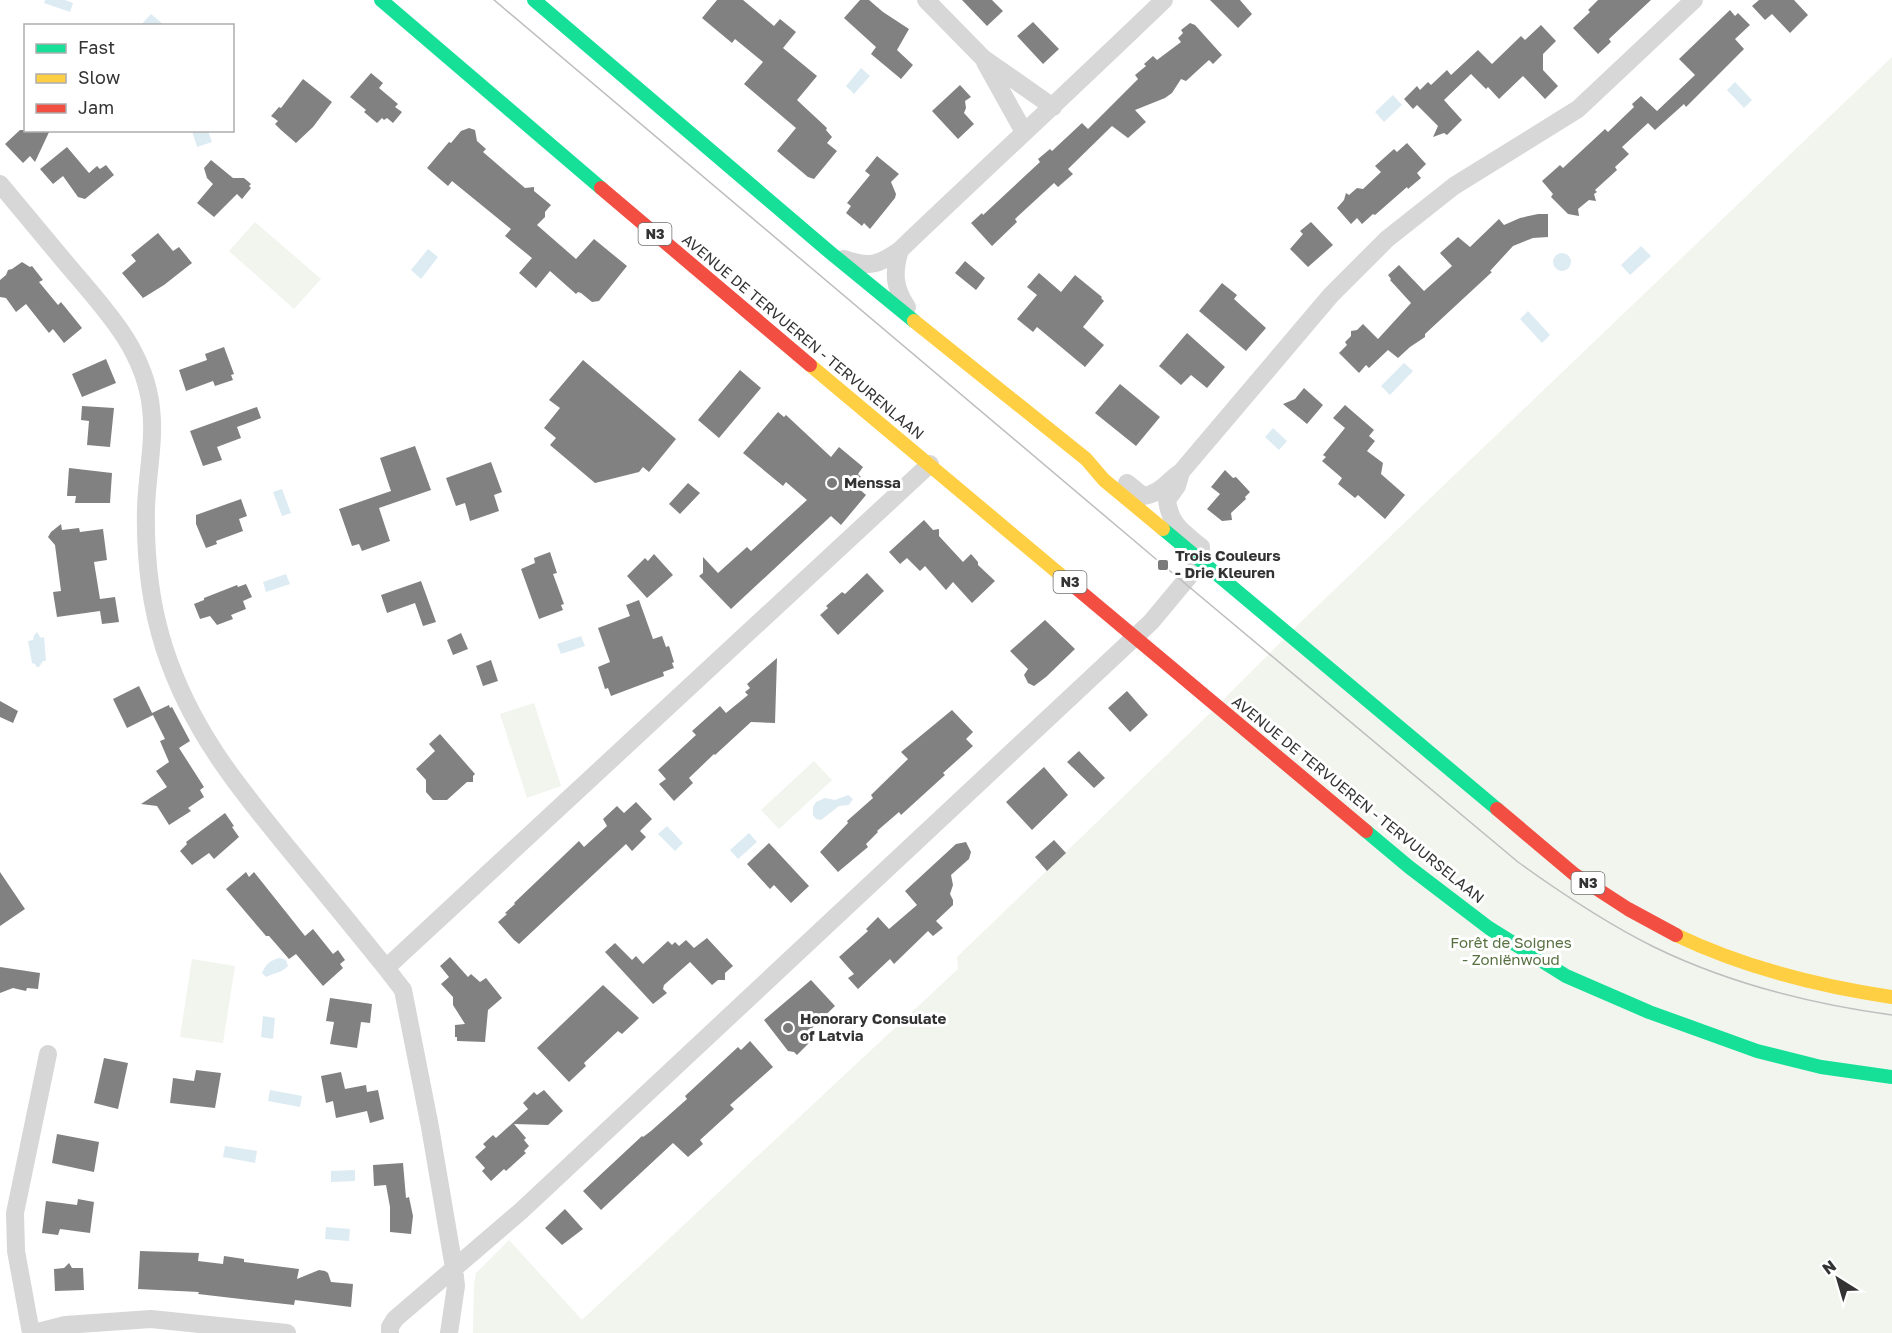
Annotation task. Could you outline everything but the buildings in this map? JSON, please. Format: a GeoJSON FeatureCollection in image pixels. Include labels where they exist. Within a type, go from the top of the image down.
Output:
{"type":"FeatureCollection","features":[{"type":"Feature","properties":{"kind":"main road","name":"AVENUE DE TERVUEREN - TERVURENLAAN"},"geometry":{"type":"LineString","coordinates":[[381,0],[722,291],[930,464]]}},
{"type":"Feature","properties":{"kind":"main road","name":"N3"},"geometry":{"type":"LineString","coordinates":[[534,0],[832,254],[1086,459],[1104,480],[1574,874],[1629,911],[1685,940],[1737,960],[1802,979],[1860,993],[1892,997]]}},
{"type":"Feature","properties":{"kind":"main road","name":"AVENUE DE TERVUEREN - TERVUURSELAAN"},"geometry":{"type":"LineString","coordinates":[[930,464],[1408,867],[1489,928],[1566,976],[1648,1012],[1757,1051],[1821,1067],[1892,1077]]}},
{"type":"Feature","properties":{"kind":"street"},"geometry":{"type":"LineString","coordinates":[[926,0],[982,58],[1053,107]]}},
{"type":"Feature","properties":{"kind":"street"},"geometry":{"type":"LineString","coordinates":[[832,254],[859,264],[873,265],[886,260],[900,250],[1164,0]]}},
{"type":"Feature","properties":{"kind":"street"},"geometry":{"type":"LineString","coordinates":[[1086,459],[1112,471],[1143,496],[1156,494],[1169,480],[1181,472],[1332,295],[1387,239],[1454,186],[1578,109],[1694,0]]}},
{"type":"Feature","properties":{"kind":"street"},"geometry":{"type":"LineString","coordinates":[[982,58],[1024,132]]}},
{"type":"Feature","properties":{"kind":"street"},"geometry":{"type":"LineString","coordinates":[[0,184],[118,324],[141,365],[151,406],[153,440],[146,507],[147,563],[155,612],[164,647],[178,686],[200,731],[233,781],[403,990],[430,1127],[454,1268],[456,1286],[449,1333]]}},
{"type":"Feature","properties":{"kind":"street"},"geometry":{"type":"LineString","coordinates":[[900,250],[894,272],[895,286],[919,325]]}},
{"type":"Feature","properties":{"kind":"street"},"geometry":{"type":"LineString","coordinates":[[387,968],[930,464]]}},
{"type":"Feature","properties":{"kind":"street"},"geometry":{"type":"LineString","coordinates":[[390,1333],[395,1319],[521,1211],[1151,622],[1201,562],[1201,547],[1174,523],[1168,511],[1167,500],[1177,486],[1181,472]]}},
{"type":"Feature","properties":{"kind":"street"},"geometry":{"type":"LineString","coordinates":[[48,1054],[15,1213],[16,1251],[32,1333],[65,1325],[151,1319],[287,1333]]}},
{"type":"Feature","properties":{"kind":"green space","name":"Forêt de Soignes - Zoniënwoud"},"geometry":{"type":"Polygon","coordinates":[[[1892,57],[1892,1333],[473,1333],[476,1273],[509,1240],[582,1320],[958,969],[957,957],[1203,720],[1307,616],[1892,57]]]}},
{"type":"Feature","properties":{"kind":"green space"},"geometry":{"type":"Polygon","coordinates":[[[255,222],[321,279],[294,309],[229,251],[255,222]]]}},
{"type":"Feature","properties":{"kind":"green space"},"geometry":{"type":"Polygon","coordinates":[[[534,703],[561,786],[527,798],[500,714],[534,703]]]}},
{"type":"Feature","properties":{"kind":"green space"},"geometry":{"type":"Polygon","coordinates":[[[814,761],[832,780],[779,829],[761,810],[814,761]]]}},
{"type":"Feature","properties":{"kind":"green space"},"geometry":{"type":"Polygon","coordinates":[[[192,959],[235,966],[223,1043],[180,1037],[192,959]]]}},
{"type":"Feature","properties":{"kind":"shaded area"},"geometry":{"type":"Polygon","coordinates":[[[45,0],[65,0],[73,3],[70,12],[44,3],[45,0]]]}},
{"type":"Feature","properties":{"kind":"shaded area"},"geometry":{"type":"Polygon","coordinates":[[[151,14],[163,24],[142,24],[151,14]]]}},
{"type":"Feature","properties":{"kind":"shaded area"},"geometry":{"type":"Polygon","coordinates":[[[861,68],[870,76],[854,94],[846,86],[861,68]]]}},
{"type":"Feature","properties":{"kind":"shaded area"},"geometry":{"type":"Polygon","coordinates":[[[1735,82],[1752,100],[1744,108],[1727,90],[1735,82]]]}},
{"type":"Feature","properties":{"kind":"shaded area"},"geometry":{"type":"Polygon","coordinates":[[[1393,95],[1402,105],[1384,122],[1375,112],[1393,95]]]}},
{"type":"Feature","properties":{"kind":"shaded area"},"geometry":{"type":"Polygon","coordinates":[[[192,132],[208,132],[212,142],[197,147],[192,132]]]}},
{"type":"Feature","properties":{"kind":"shaded area"},"geometry":{"type":"Polygon","coordinates":[[[1641,246],[1651,256],[1630,275],[1621,265],[1641,246]]]}},
{"type":"Feature","properties":{"kind":"shaded area"},"geometry":{"type":"Polygon","coordinates":[[[428,249],[438,257],[421,279],[411,270],[428,249]]]}},
{"type":"Feature","properties":{"kind":"shaded area"},"geometry":{"type":"Polygon","coordinates":[[[1558,253],[1566,253],[1571,258],[1569,269],[1558,271],[1553,266],[1553,258],[1558,253]]]}},
{"type":"Feature","properties":{"kind":"shaded area"},"geometry":{"type":"Polygon","coordinates":[[[1528,311],[1550,335],[1542,343],[1520,319],[1528,311]]]}},
{"type":"Feature","properties":{"kind":"shaded area"},"geometry":{"type":"Polygon","coordinates":[[[1404,363],[1413,371],[1390,395],[1381,386],[1404,363]]]}},
{"type":"Feature","properties":{"kind":"shaded area"},"geometry":{"type":"Polygon","coordinates":[[[1273,428],[1287,441],[1279,450],[1265,437],[1273,428]]]}},
{"type":"Feature","properties":{"kind":"shaded area"},"geometry":{"type":"Polygon","coordinates":[[[282,489],[291,513],[282,516],[273,492],[282,489]]]}},
{"type":"Feature","properties":{"kind":"shaded area"},"geometry":{"type":"Polygon","coordinates":[[[286,574],[290,584],[266,592],[263,582],[286,574]]]}},
{"type":"Feature","properties":{"kind":"shaded area"},"geometry":{"type":"Polygon","coordinates":[[[37,632],[41,638],[44,637],[46,661],[43,661],[39,667],[32,663],[28,641],[33,640],[37,632]]]}},
{"type":"Feature","properties":{"kind":"shaded area"},"geometry":{"type":"Polygon","coordinates":[[[581,636],[585,646],[561,654],[557,644],[581,636]]]}},
{"type":"Feature","properties":{"kind":"shaded area"},"geometry":{"type":"Polygon","coordinates":[[[848,795],[853,799],[849,805],[839,806],[821,820],[816,819],[813,815],[816,802],[825,798],[835,800],[848,795]]]}},
{"type":"Feature","properties":{"kind":"shaded area"},"geometry":{"type":"Polygon","coordinates":[[[667,826],[683,843],[675,851],[658,834],[667,826]]]}},
{"type":"Feature","properties":{"kind":"shaded area"},"geometry":{"type":"Polygon","coordinates":[[[749,833],[757,842],[738,859],[730,850],[749,833]]]}},
{"type":"Feature","properties":{"kind":"shaded area"},"geometry":{"type":"Polygon","coordinates":[[[280,958],[286,960],[288,966],[281,972],[266,977],[262,973],[265,967],[271,961],[280,958]]]}},
{"type":"Feature","properties":{"kind":"shaded area"},"geometry":{"type":"Polygon","coordinates":[[[263,1016],[275,1018],[273,1039],[261,1037],[263,1016]]]}},
{"type":"Feature","properties":{"kind":"shaded area"},"geometry":{"type":"Polygon","coordinates":[[[270,1090],[302,1096],[300,1107],[268,1101],[270,1090]]]}},
{"type":"Feature","properties":{"kind":"shaded area"},"geometry":{"type":"Polygon","coordinates":[[[225,1146],[257,1151],[255,1163],[223,1157],[225,1146]]]}},
{"type":"Feature","properties":{"kind":"shaded area"},"geometry":{"type":"Polygon","coordinates":[[[355,1170],[355,1181],[331,1182],[331,1171],[355,1170]]]}},
{"type":"Feature","properties":{"kind":"shaded area"},"geometry":{"type":"Polygon","coordinates":[[[326,1227],[350,1229],[349,1241],[325,1239],[326,1227]]]}},
{"type":"Feature","properties":{"kind":"tram line"},"geometry":{"type":"LineString","coordinates":[[494,0],[1518,862],[1601,918],[1682,960],[1770,990],[1831,1005],[1892,1015]]}},
{"type":"Feature","properties":{"kind":"traffic: fast"},"geometry":{"type":"LineString","coordinates":[[381,0],[601,188]]}},
{"type":"Feature","properties":{"kind":"traffic: fast"},"geometry":{"type":"LineString","coordinates":[[534,0],[914,321]]}},
{"type":"Feature","properties":{"kind":"traffic: fast"},"geometry":{"type":"LineString","coordinates":[[1163,529],[1497,809]]}},
{"type":"Feature","properties":{"kind":"traffic: fast"},"geometry":{"type":"LineString","coordinates":[[1366,831],[1489,928],[1566,976],[1649,1012],[1757,1051],[1821,1067],[1892,1077]]}},
{"type":"Feature","properties":{"kind":"traffic: slow"},"geometry":{"type":"LineString","coordinates":[[914,321],[1086,459],[1104,480],[1163,529]]}},
{"type":"Feature","properties":{"kind":"traffic: slow"},"geometry":{"type":"LineString","coordinates":[[810,365],[1069,582]]}},
{"type":"Feature","properties":{"kind":"traffic: slow"},"geometry":{"type":"LineString","coordinates":[[1676,935],[1728,957],[1782,974],[1892,997]]}},
{"type":"Feature","properties":{"kind":"traffic: jam"},"geometry":{"type":"LineString","coordinates":[[601,188],[810,365]]}},
{"type":"Feature","properties":{"kind":"traffic: jam"},"geometry":{"type":"LineString","coordinates":[[1069,582],[1366,831]]}},
{"type":"Feature","properties":{"kind":"traffic: jam"},"geometry":{"type":"LineString","coordinates":[[1497,809],[1574,874],[1628,909],[1676,935]]}},
{"type":"Feature","properties":{"kind":"place","name":"Menssa"},"geometry":{"type":"Point","coordinates":[832,483]}},
{"type":"Feature","properties":{"kind":"place","name":"Trois Couleurs - Drie Kleuren"},"geometry":{"type":"Point","coordinates":[1163,565]}},
{"type":"Feature","properties":{"kind":"place","name":"Honorary Consulate of Latvia"},"geometry":{"type":"Point","coordinates":[788,1028]}}]}
